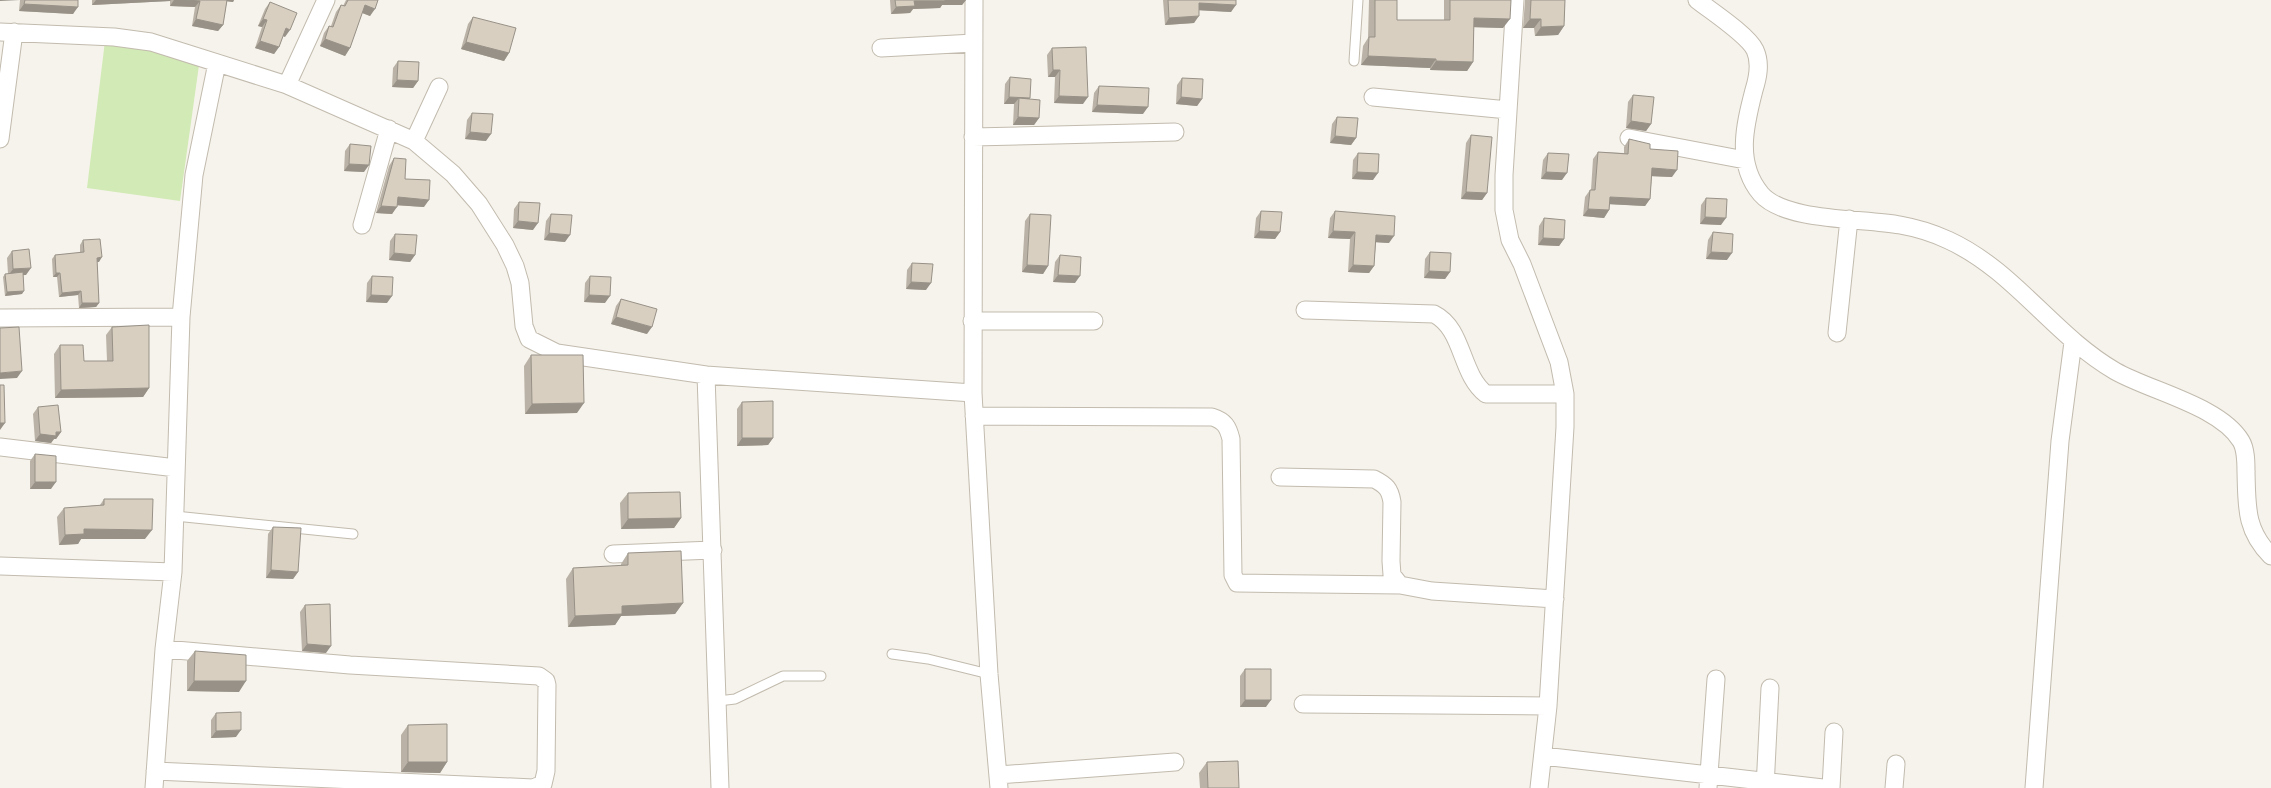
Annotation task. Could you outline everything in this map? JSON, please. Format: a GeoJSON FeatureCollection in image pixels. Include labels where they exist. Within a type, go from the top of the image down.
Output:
{"type":"FeatureCollection","features":[{"type":"Feature","properties":{"kind":"street"},"geometry":{"type":"LineString","coordinates":[[287,85],[326,0]]}},
{"type":"Feature","properties":{"kind":"street"},"geometry":{"type":"LineString","coordinates":[[974,0],[973,393],[989,674],[999,781],[1174,762]]}},
{"type":"Feature","properties":{"kind":"street"},"geometry":{"type":"LineString","coordinates":[[1515,0],[1504,175],[1504,210],[1510,240],[1522,264],[1559,362],[1565,394],[1565,427],[1548,706],[1539,788]]}},
{"type":"Feature","properties":{"kind":"street"},"geometry":{"type":"LineString","coordinates":[[1697,0],[1747,40],[1755,49],[1758,69],[1744,129],[1745,160],[1750,177],[1762,196],[1782,208],[1806,214],[1900,224],[1936,234],[1966,248],[1996,269],[2072,342],[2116,372],[2220,420],[2232,429],[2242,442],[2246,463],[2247,513],[2254,532],[2271,556]]}},
{"type":"Feature","properties":{"kind":"street"},"geometry":{"type":"LineString","coordinates":[[0,139],[7,32],[114,37],[143,41],[185,52],[287,85],[389,129],[414,142],[453,174],[479,204],[505,245],[515,266],[520,283],[524,326],[529,339],[557,353],[706,375],[973,393]]}},
{"type":"Feature","properties":{"kind":"street"},"geometry":{"type":"LineString","coordinates":[[881,48],[974,43]]}},
{"type":"Feature","properties":{"kind":"street"},"geometry":{"type":"LineString","coordinates":[[154,788],[164,648],[173,572],[181,317],[194,175],[217,63]]}},
{"type":"Feature","properties":{"kind":"street"},"geometry":{"type":"LineString","coordinates":[[414,142],[439,87]]}},
{"type":"Feature","properties":{"kind":"street"},"geometry":{"type":"LineString","coordinates":[[1373,97],[1508,110]]}},
{"type":"Feature","properties":{"kind":"street"},"geometry":{"type":"LineString","coordinates":[[362,225],[389,129]]}},
{"type":"Feature","properties":{"kind":"street"},"geometry":{"type":"LineString","coordinates":[[973,137],[1175,132]]}},
{"type":"Feature","properties":{"kind":"street"},"geometry":{"type":"LineString","coordinates":[[1629,138],[1745,160]]}},
{"type":"Feature","properties":{"kind":"street"},"geometry":{"type":"LineString","coordinates":[[1837,333],[1850,219]]}},
{"type":"Feature","properties":{"kind":"street"},"geometry":{"type":"LineString","coordinates":[[1304,310],[1434,314],[1447,324],[1473,381],[1486,394],[1565,394]]}},
{"type":"Feature","properties":{"kind":"street"},"geometry":{"type":"LineString","coordinates":[[0,318],[181,317]]}},
{"type":"Feature","properties":{"kind":"street"},"geometry":{"type":"LineString","coordinates":[[972,321],[1094,321]]}},
{"type":"Feature","properties":{"kind":"street"},"geometry":{"type":"LineString","coordinates":[[2034,788],[2060,441],[2072,342]]}},
{"type":"Feature","properties":{"kind":"street"},"geometry":{"type":"LineString","coordinates":[[706,375],[720,788]]}},
{"type":"Feature","properties":{"kind":"street"},"geometry":{"type":"LineString","coordinates":[[974,416],[1212,417],[1221,420],[1228,429],[1231,439],[1233,574],[1237,584],[1400,585],[1432,592],[1555,599]]}},
{"type":"Feature","properties":{"kind":"street"},"geometry":{"type":"LineString","coordinates":[[0,447],[176,468]]}},
{"type":"Feature","properties":{"kind":"street"},"geometry":{"type":"LineString","coordinates":[[1280,477],[1360,478],[1374,479],[1385,484],[1391,490],[1392,502],[1392,575],[1400,585]]}},
{"type":"Feature","properties":{"kind":"street"},"geometry":{"type":"LineString","coordinates":[[613,554],[713,550]]}},
{"type":"Feature","properties":{"kind":"street"},"geometry":{"type":"LineString","coordinates":[[0,566],[173,572]]}},
{"type":"Feature","properties":{"kind":"street"},"geometry":{"type":"LineString","coordinates":[[155,771],[300,783],[539,786],[545,781],[546,771],[546,681],[539,676],[350,665],[164,648]]}},
{"type":"Feature","properties":{"kind":"street"},"geometry":{"type":"LineString","coordinates":[[1708,781],[1716,679]]}},
{"type":"Feature","properties":{"kind":"street"},"geometry":{"type":"LineString","coordinates":[[1765,785],[1770,688]]}},
{"type":"Feature","properties":{"kind":"street"},"geometry":{"type":"LineString","coordinates":[[1303,704],[1548,706]]}},
{"type":"Feature","properties":{"kind":"street"},"geometry":{"type":"LineString","coordinates":[[1831,788],[1834,732]]}},
{"type":"Feature","properties":{"kind":"street"},"geometry":{"type":"LineString","coordinates":[[1543,756],[1708,781],[1823,788]]}},
{"type":"Feature","properties":{"kind":"street"},"geometry":{"type":"LineString","coordinates":[[1894,788],[1896,764]]}},
{"type":"Feature","properties":{"kind":"lane"},"geometry":{"type":"LineString","coordinates":[[1354,61],[1358,0]]}},
{"type":"Feature","properties":{"kind":"lane"},"geometry":{"type":"LineString","coordinates":[[175,516],[353,534]]}},
{"type":"Feature","properties":{"kind":"lane"},"geometry":{"type":"LineString","coordinates":[[892,654],[928,659],[989,674]]}},
{"type":"Feature","properties":{"kind":"lane"},"geometry":{"type":"LineString","coordinates":[[718,701],[735,699],[783,676],[821,676]]}},
{"type":"Feature","properties":{"kind":"green space"},"geometry":{"type":"Polygon","coordinates":[[[105,41],[200,58],[180,201],[87,188],[105,41]]]}},
{"type":"Feature","properties":{"kind":"building"},"geometry":{"type":"Polygon","coordinates":[[[25,0],[78,0],[78,7],[24,4],[25,0]]]}},
{"type":"Feature","properties":{"kind":"building"},"geometry":{"type":"Polygon","coordinates":[[[185,0],[227,0],[223,25],[196,19],[200,1],[185,0]]]}},
{"type":"Feature","properties":{"kind":"building"},"geometry":{"type":"Polygon","coordinates":[[[348,0],[378,0],[375,9],[365,5],[350,48],[325,39],[329,26],[333,27],[341,5],[345,6],[348,0]]]}},
{"type":"Feature","properties":{"kind":"building"},"geometry":{"type":"Polygon","coordinates":[[[895,0],[945,1],[914,1],[915,6],[896,7],[895,0]]]}},
{"type":"Feature","properties":{"kind":"building"},"geometry":{"type":"Polygon","coordinates":[[[1168,0],[1236,0],[1236,5],[1199,3],[1199,16],[1169,18],[1168,0]]]}},
{"type":"Feature","properties":{"kind":"building"},"geometry":{"type":"Polygon","coordinates":[[[1375,0],[1397,0],[1397,20],[1450,20],[1450,0],[1511,0],[1510,19],[1474,18],[1473,62],[1368,56],[1369,37],[1375,37],[1375,0]]]}},
{"type":"Feature","properties":{"kind":"building"},"geometry":{"type":"Polygon","coordinates":[[[1531,0],[1565,0],[1564,26],[1541,27],[1541,19],[1530,19],[1531,0]]]}},
{"type":"Feature","properties":{"kind":"building"},"geometry":{"type":"Polygon","coordinates":[[[270,2],[297,13],[290,30],[286,28],[279,47],[260,41],[267,20],[263,19],[270,2]]]}},
{"type":"Feature","properties":{"kind":"building"},"geometry":{"type":"Polygon","coordinates":[[[473,17],[516,28],[509,53],[466,42],[473,17]]]}},
{"type":"Feature","properties":{"kind":"building"},"geometry":{"type":"Polygon","coordinates":[[[1086,47],[1088,97],[1059,96],[1060,70],[1053,70],[1052,48],[1086,47]]]}},
{"type":"Feature","properties":{"kind":"building"},"geometry":{"type":"Polygon","coordinates":[[[398,61],[419,62],[418,81],[397,80],[398,61]]]}},
{"type":"Feature","properties":{"kind":"building"},"geometry":{"type":"Polygon","coordinates":[[[1010,77],[1031,79],[1030,98],[1009,97],[1010,77]]]}},
{"type":"Feature","properties":{"kind":"building"},"geometry":{"type":"Polygon","coordinates":[[[1182,78],[1203,79],[1202,99],[1181,97],[1182,78]]]}},
{"type":"Feature","properties":{"kind":"building"},"geometry":{"type":"Polygon","coordinates":[[[1099,86],[1149,88],[1148,107],[1097,105],[1099,86]]]}},
{"type":"Feature","properties":{"kind":"building"},"geometry":{"type":"Polygon","coordinates":[[[1633,95],[1654,97],[1651,124],[1631,121],[1633,95]]]}},
{"type":"Feature","properties":{"kind":"building"},"geometry":{"type":"Polygon","coordinates":[[[1019,98],[1040,100],[1039,118],[1018,117],[1019,98]]]}},
{"type":"Feature","properties":{"kind":"building"},"geometry":{"type":"Polygon","coordinates":[[[472,113],[493,114],[491,134],[470,132],[472,113]]]}},
{"type":"Feature","properties":{"kind":"building"},"geometry":{"type":"Polygon","coordinates":[[[1337,117],[1358,118],[1356,138],[1335,136],[1337,117]]]}},
{"type":"Feature","properties":{"kind":"building"},"geometry":{"type":"Polygon","coordinates":[[[1471,135],[1492,137],[1487,193],[1466,192],[1471,135]]]}},
{"type":"Feature","properties":{"kind":"building"},"geometry":{"type":"Polygon","coordinates":[[[1629,139],[1650,144],[1650,149],[1678,151],[1677,170],[1652,168],[1650,199],[1610,197],[1609,210],[1588,209],[1590,190],[1595,190],[1598,152],[1628,154],[1629,139]]]}},
{"type":"Feature","properties":{"kind":"building"},"geometry":{"type":"Polygon","coordinates":[[[350,144],[371,146],[369,165],[349,164],[350,144]]]}},
{"type":"Feature","properties":{"kind":"building"},"geometry":{"type":"Polygon","coordinates":[[[1358,153],[1379,154],[1378,173],[1357,172],[1358,153]]]}},
{"type":"Feature","properties":{"kind":"building"},"geometry":{"type":"Polygon","coordinates":[[[1548,153],[1569,154],[1567,173],[1546,172],[1548,153]]]}},
{"type":"Feature","properties":{"kind":"building"},"geometry":{"type":"Polygon","coordinates":[[[394,158],[406,159],[405,179],[430,180],[429,200],[398,197],[397,207],[381,206],[394,158]]]}},
{"type":"Feature","properties":{"kind":"building"},"geometry":{"type":"Polygon","coordinates":[[[1706,198],[1727,199],[1726,218],[1705,217],[1706,198]]]}},
{"type":"Feature","properties":{"kind":"building"},"geometry":{"type":"Polygon","coordinates":[[[519,202],[540,203],[538,223],[518,221],[519,202]]]}},
{"type":"Feature","properties":{"kind":"building"},"geometry":{"type":"Polygon","coordinates":[[[1261,211],[1282,212],[1280,232],[1259,231],[1261,211]]]}},
{"type":"Feature","properties":{"kind":"building"},"geometry":{"type":"Polygon","coordinates":[[[1335,211],[1395,216],[1394,236],[1376,235],[1374,266],[1353,265],[1355,232],[1333,231],[1335,211]]]}},
{"type":"Feature","properties":{"kind":"building"},"geometry":{"type":"Polygon","coordinates":[[[551,214],[572,215],[570,235],[549,233],[551,214]]]}},
{"type":"Feature","properties":{"kind":"building"},"geometry":{"type":"Polygon","coordinates":[[[1030,214],[1051,215],[1048,266],[1027,265],[1030,214]]]}},
{"type":"Feature","properties":{"kind":"building"},"geometry":{"type":"Polygon","coordinates":[[[1544,218],[1565,220],[1564,239],[1543,238],[1544,218]]]}},
{"type":"Feature","properties":{"kind":"building"},"geometry":{"type":"Polygon","coordinates":[[[1713,232],[1733,234],[1732,253],[1711,252],[1713,232]]]}},
{"type":"Feature","properties":{"kind":"building"},"geometry":{"type":"Polygon","coordinates":[[[395,234],[417,235],[415,255],[394,253],[395,234]]]}},
{"type":"Feature","properties":{"kind":"building"},"geometry":{"type":"Polygon","coordinates":[[[100,239],[102,257],[97,258],[99,303],[82,303],[81,291],[62,293],[60,273],[56,273],[55,255],[84,252],[83,240],[100,239]]]}},
{"type":"Feature","properties":{"kind":"building"},"geometry":{"type":"Polygon","coordinates":[[[29,249],[31,268],[13,269],[12,251],[29,249]]]}},
{"type":"Feature","properties":{"kind":"building"},"geometry":{"type":"Polygon","coordinates":[[[1430,252],[1451,253],[1450,272],[1429,271],[1430,252]]]}},
{"type":"Feature","properties":{"kind":"building"},"geometry":{"type":"Polygon","coordinates":[[[1060,255],[1081,257],[1080,276],[1058,275],[1060,255]]]}},
{"type":"Feature","properties":{"kind":"building"},"geometry":{"type":"Polygon","coordinates":[[[912,263],[933,264],[931,283],[911,282],[912,263]]]}},
{"type":"Feature","properties":{"kind":"building"},"geometry":{"type":"Polygon","coordinates":[[[23,272],[24,291],[7,292],[5,274],[23,272]]]}},
{"type":"Feature","properties":{"kind":"building"},"geometry":{"type":"Polygon","coordinates":[[[372,276],[393,277],[392,296],[371,295],[372,276]]]}},
{"type":"Feature","properties":{"kind":"building"},"geometry":{"type":"Polygon","coordinates":[[[590,276],[611,277],[610,296],[589,295],[590,276]]]}},
{"type":"Feature","properties":{"kind":"building"},"geometry":{"type":"Polygon","coordinates":[[[621,299],[657,309],[652,327],[616,317],[621,299]]]}},
{"type":"Feature","properties":{"kind":"building"},"geometry":{"type":"Polygon","coordinates":[[[149,325],[149,388],[61,390],[60,345],[83,345],[84,361],[113,361],[112,327],[149,325]]]}},
{"type":"Feature","properties":{"kind":"building"},"geometry":{"type":"Polygon","coordinates":[[[19,327],[22,371],[0,373],[0,328],[19,327]]]}},
{"type":"Feature","properties":{"kind":"building"},"geometry":{"type":"Polygon","coordinates":[[[531,355],[583,355],[584,403],[532,404],[531,355]]]}},
{"type":"Feature","properties":{"kind":"building"},"geometry":{"type":"Polygon","coordinates":[[[0,385],[4,385],[5,423],[0,423],[0,385]]]}},
{"type":"Feature","properties":{"kind":"building"},"geometry":{"type":"Polygon","coordinates":[[[773,401],[773,438],[742,438],[742,402],[773,401]]]}},
{"type":"Feature","properties":{"kind":"building"},"geometry":{"type":"Polygon","coordinates":[[[58,405],[61,432],[56,432],[56,436],[40,434],[38,407],[58,405]]]}},
{"type":"Feature","properties":{"kind":"building"},"geometry":{"type":"Polygon","coordinates":[[[35,454],[56,456],[56,482],[35,482],[35,454]]]}},
{"type":"Feature","properties":{"kind":"building"},"geometry":{"type":"Polygon","coordinates":[[[680,492],[681,518],[628,519],[628,493],[680,492]]]}},
{"type":"Feature","properties":{"kind":"building"},"geometry":{"type":"Polygon","coordinates":[[[104,499],[153,499],[152,530],[84,529],[84,534],[65,535],[64,508],[104,505],[104,499]]]}},
{"type":"Feature","properties":{"kind":"building"},"geometry":{"type":"Polygon","coordinates":[[[273,527],[301,528],[298,572],[271,570],[273,527]]]}},
{"type":"Feature","properties":{"kind":"building"},"geometry":{"type":"Polygon","coordinates":[[[681,551],[683,603],[622,606],[622,614],[575,616],[573,568],[628,565],[628,553],[681,551]]]}},
{"type":"Feature","properties":{"kind":"building"},"geometry":{"type":"Polygon","coordinates":[[[330,604],[331,646],[307,644],[305,605],[330,604]]]}},
{"type":"Feature","properties":{"kind":"building"},"geometry":{"type":"Polygon","coordinates":[[[195,651],[246,655],[246,681],[194,681],[195,651]]]}},
{"type":"Feature","properties":{"kind":"building"},"geometry":{"type":"Polygon","coordinates":[[[1245,669],[1271,669],[1271,700],[1245,700],[1245,669]]]}},
{"type":"Feature","properties":{"kind":"building"},"geometry":{"type":"Polygon","coordinates":[[[241,712],[241,730],[216,731],[216,713],[241,712]]]}},
{"type":"Feature","properties":{"kind":"building"},"geometry":{"type":"Polygon","coordinates":[[[447,724],[447,762],[408,762],[408,725],[447,724]]]}},
{"type":"Feature","properties":{"kind":"building"},"geometry":{"type":"Polygon","coordinates":[[[1238,761],[1239,788],[1208,788],[1207,762],[1238,761]]]}}]}
